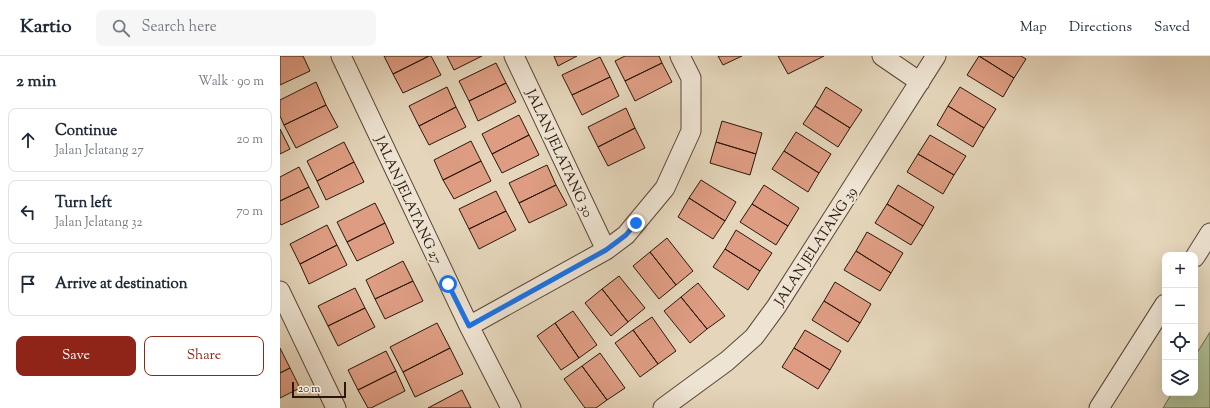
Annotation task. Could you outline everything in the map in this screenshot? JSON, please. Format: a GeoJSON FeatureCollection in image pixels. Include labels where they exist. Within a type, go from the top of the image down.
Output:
{"type":"FeatureCollection","features":[{"type":"Feature","properties":{"kind":"street","name":"JALAN JELATANG 27"},"geometry":{"type":"LineString","coordinates":[[341,56],[469,326],[512,408]]}},
{"type":"Feature","properties":{"kind":"street","name":"JALAN JELATANG 30"},"geometry":{"type":"LineString","coordinates":[[514,56],[606,250]]}},
{"type":"Feature","properties":{"kind":"street"},"geometry":{"type":"LineString","coordinates":[[469,326],[606,250],[626,235],[664,188],[691,132],[691,78],[680,56]]}},
{"type":"Feature","properties":{"kind":"street"},"geometry":{"type":"LineString","coordinates":[[882,56],[920,82]]}},
{"type":"Feature","properties":{"kind":"street","name":"JALAN JELATANG 39"},"geometry":{"type":"LineString","coordinates":[[667,407],[727,361],[754,337],[780,301],[936,56]]}},
{"type":"Feature","properties":{"kind":"street"},"geometry":{"type":"LineString","coordinates":[[1198,252],[1210,233]]}},
{"type":"Feature","properties":{"kind":"street"},"geometry":{"type":"LineString","coordinates":[[280,291],[336,408]]}},
{"type":"Feature","properties":{"kind":"street"},"geometry":{"type":"LineString","coordinates":[[1099,408],[1162,309]]}},
{"type":"Feature","properties":{"kind":"green space"},"geometry":{"type":"Polygon","coordinates":[[[1210,332],[1210,408],[1163,408],[1170,396],[1198,396],[1198,351],[1210,332]]]}},
{"type":"Feature","properties":{"kind":"building"},"geometry":{"type":"Polygon","coordinates":[[[280,56],[303,56],[310,71],[280,85],[280,56]]]}},
{"type":"Feature","properties":{"kind":"building"},"geometry":{"type":"Polygon","coordinates":[[[384,56],[429,56],[393,74],[384,56]]]}},
{"type":"Feature","properties":{"kind":"building"},"geometry":{"type":"Polygon","coordinates":[[[431,56],[441,75],[403,93],[393,74],[431,56]]]}},
{"type":"Feature","properties":{"kind":"building"},"geometry":{"type":"Polygon","coordinates":[[[447,56],[482,56],[454,70],[447,56]]]}},
{"type":"Feature","properties":{"kind":"building"},"geometry":{"type":"Polygon","coordinates":[[[554,56],[577,56],[558,66],[554,56]]]}},
{"type":"Feature","properties":{"kind":"building"},"geometry":{"type":"Polygon","coordinates":[[[625,56],[659,56],[662,63],[625,81],[615,61],[625,56]]]}},
{"type":"Feature","properties":{"kind":"building"},"geometry":{"type":"Polygon","coordinates":[[[718,56],[742,56],[723,65],[718,56]]]}},
{"type":"Feature","properties":{"kind":"building"},"geometry":{"type":"Polygon","coordinates":[[[778,56],[824,56],[788,74],[778,56]]]}},
{"type":"Feature","properties":{"kind":"building"},"geometry":{"type":"Polygon","coordinates":[[[979,56],[1014,78],[1003,97],[967,75],[979,56]]]}},
{"type":"Feature","properties":{"kind":"building"},"geometry":{"type":"Polygon","coordinates":[[[979,56],[1021,56],[1026,59],[1014,78],[979,56]]]}},
{"type":"Feature","properties":{"kind":"building"},"geometry":{"type":"Polygon","coordinates":[[[600,57],[610,77],[572,95],[562,75],[600,57]]]}},
{"type":"Feature","properties":{"kind":"building"},"geometry":{"type":"Polygon","coordinates":[[[496,63],[506,83],[469,101],[459,81],[496,63]]]}},
{"type":"Feature","properties":{"kind":"building"},"geometry":{"type":"Polygon","coordinates":[[[662,63],[672,82],[635,101],[625,81],[662,63]]]}},
{"type":"Feature","properties":{"kind":"building"},"geometry":{"type":"Polygon","coordinates":[[[610,77],[619,96],[582,115],[572,95],[610,77]]]}},
{"type":"Feature","properties":{"kind":"building"},"geometry":{"type":"Polygon","coordinates":[[[316,82],[326,105],[284,125],[280,116],[280,100],[316,82]]]}},
{"type":"Feature","properties":{"kind":"building"},"geometry":{"type":"Polygon","coordinates":[[[506,83],[516,102],[478,121],[469,101],[506,83]]]}},
{"type":"Feature","properties":{"kind":"building"},"geometry":{"type":"Polygon","coordinates":[[[447,87],[456,107],[419,126],[409,106],[447,87]]]}},
{"type":"Feature","properties":{"kind":"building"},"geometry":{"type":"Polygon","coordinates":[[[826,87],[862,110],[850,128],[815,106],[826,87]]]}},
{"type":"Feature","properties":{"kind":"building"},"geometry":{"type":"Polygon","coordinates":[[[960,87],[996,109],[984,128],[948,106],[960,87]]]}},
{"type":"Feature","properties":{"kind":"building"},"geometry":{"type":"Polygon","coordinates":[[[326,105],[338,127],[296,148],[284,125],[326,105]]]}},
{"type":"Feature","properties":{"kind":"building"},"geometry":{"type":"Polygon","coordinates":[[[815,106],[850,128],[838,147],[803,124],[815,106]]]}},
{"type":"Feature","properties":{"kind":"building"},"geometry":{"type":"Polygon","coordinates":[[[948,106],[984,128],[973,147],[937,125],[948,106]]]}},
{"type":"Feature","properties":{"kind":"building"},"geometry":{"type":"Polygon","coordinates":[[[456,107],[466,127],[429,145],[419,126],[456,107]]]}},
{"type":"Feature","properties":{"kind":"building"},"geometry":{"type":"Polygon","coordinates":[[[626,108],[635,128],[598,147],[588,127],[626,108]]]}},
{"type":"Feature","properties":{"kind":"building"},"geometry":{"type":"Polygon","coordinates":[[[519,115],[529,135],[492,154],[482,134],[519,115]]]}},
{"type":"Feature","properties":{"kind":"building"},"geometry":{"type":"Polygon","coordinates":[[[722,121],[762,133],[756,154],[716,142],[722,121]]]}},
{"type":"Feature","properties":{"kind":"building"},"geometry":{"type":"Polygon","coordinates":[[[635,128],[645,148],[608,166],[598,147],[635,128]]]}},
{"type":"Feature","properties":{"kind":"building"},"geometry":{"type":"Polygon","coordinates":[[[280,129],[290,149],[280,154],[280,129]]]}},
{"type":"Feature","properties":{"kind":"building"},"geometry":{"type":"Polygon","coordinates":[[[796,132],[831,154],[819,173],[784,151],[796,132]]]}},
{"type":"Feature","properties":{"kind":"building"},"geometry":{"type":"Polygon","coordinates":[[[529,135],[539,155],[502,173],[492,154],[529,135]]]}},
{"type":"Feature","properties":{"kind":"building"},"geometry":{"type":"Polygon","coordinates":[[[930,135],[966,156],[954,175],[918,154],[930,135]]]}},
{"type":"Feature","properties":{"kind":"building"},"geometry":{"type":"Polygon","coordinates":[[[471,141],[481,161],[443,180],[434,160],[471,141]]]}},
{"type":"Feature","properties":{"kind":"building"},"geometry":{"type":"Polygon","coordinates":[[[344,142],[354,162],[317,181],[307,161],[344,142]]]}},
{"type":"Feature","properties":{"kind":"building"},"geometry":{"type":"Polygon","coordinates":[[[716,142],[756,154],[750,175],[710,163],[716,142]]]}},
{"type":"Feature","properties":{"kind":"building"},"geometry":{"type":"Polygon","coordinates":[[[784,151],[819,173],[808,192],[772,169],[784,151]]]}},
{"type":"Feature","properties":{"kind":"building"},"geometry":{"type":"Polygon","coordinates":[[[918,154],[954,175],[943,194],[907,172],[918,154]]]}},
{"type":"Feature","properties":{"kind":"building"},"geometry":{"type":"Polygon","coordinates":[[[481,161],[491,181],[454,199],[443,180],[481,161]]]}},
{"type":"Feature","properties":{"kind":"building"},"geometry":{"type":"Polygon","coordinates":[[[354,162],[364,182],[326,200],[317,181],[354,162]]]}},
{"type":"Feature","properties":{"kind":"building"},"geometry":{"type":"Polygon","coordinates":[[[547,165],[556,185],[519,203],[509,183],[547,165]]]}},
{"type":"Feature","properties":{"kind":"building"},"geometry":{"type":"Polygon","coordinates":[[[299,167],[309,187],[280,201],[280,177],[299,167]]]}},
{"type":"Feature","properties":{"kind":"building"},"geometry":{"type":"Polygon","coordinates":[[[701,180],[736,202],[725,221],[689,198],[701,180]]]}},
{"type":"Feature","properties":{"kind":"building"},"geometry":{"type":"Polygon","coordinates":[[[556,185],[567,205],[529,223],[519,203],[556,185]]]}},
{"type":"Feature","properties":{"kind":"building"},"geometry":{"type":"Polygon","coordinates":[[[764,185],[799,208],[788,226],[752,204],[764,185]]]}},
{"type":"Feature","properties":{"kind":"building"},"geometry":{"type":"Polygon","coordinates":[[[898,185],[934,207],[923,226],[887,204],[898,185]]]}},
{"type":"Feature","properties":{"kind":"building"},"geometry":{"type":"Polygon","coordinates":[[[309,187],[319,207],[281,225],[280,201],[309,187]]]}},
{"type":"Feature","properties":{"kind":"building"},"geometry":{"type":"Polygon","coordinates":[[[496,191],[506,211],[469,229],[459,209],[496,191]]]}},
{"type":"Feature","properties":{"kind":"building"},"geometry":{"type":"Polygon","coordinates":[[[689,198],[725,221],[713,239],[678,217],[689,198]]]}},
{"type":"Feature","properties":{"kind":"building"},"geometry":{"type":"Polygon","coordinates":[[[375,203],[385,223],[347,242],[337,222],[375,203]]]}},
{"type":"Feature","properties":{"kind":"building"},"geometry":{"type":"Polygon","coordinates":[[[752,204],[788,226],[776,245],[740,222],[752,204]]]}},
{"type":"Feature","properties":{"kind":"building"},"geometry":{"type":"Polygon","coordinates":[[[887,204],[923,226],[911,245],[875,223],[887,204]]]}},
{"type":"Feature","properties":{"kind":"building"},"geometry":{"type":"Polygon","coordinates":[[[506,211],[516,230],[479,249],[469,229],[506,211]]]}},
{"type":"Feature","properties":{"kind":"building"},"geometry":{"type":"Polygon","coordinates":[[[385,223],[394,243],[357,261],[347,242],[385,223]]]}},
{"type":"Feature","properties":{"kind":"building"},"geometry":{"type":"Polygon","coordinates":[[[327,225],[337,245],[300,264],[290,244],[327,225]]]}},
{"type":"Feature","properties":{"kind":"building"},"geometry":{"type":"Polygon","coordinates":[[[736,230],[772,253],[760,271],[725,249],[736,230]]]}},
{"type":"Feature","properties":{"kind":"building"},"geometry":{"type":"Polygon","coordinates":[[[867,232],[903,253],[891,273],[856,251],[867,232]]]}},
{"type":"Feature","properties":{"kind":"building"},"geometry":{"type":"Polygon","coordinates":[[[667,238],[693,271],[676,285],[650,252],[667,238]]]}},
{"type":"Feature","properties":{"kind":"building"},"geometry":{"type":"Polygon","coordinates":[[[337,245],[347,265],[309,284],[300,264],[337,245]]]}},
{"type":"Feature","properties":{"kind":"building"},"geometry":{"type":"Polygon","coordinates":[[[725,249],[760,271],[748,290],[713,267],[725,249]]]}},
{"type":"Feature","properties":{"kind":"building"},"geometry":{"type":"Polygon","coordinates":[[[856,251],[891,273],[880,291],[844,270],[856,251]]]}},
{"type":"Feature","properties":{"kind":"building"},"geometry":{"type":"Polygon","coordinates":[[[650,252],[676,285],[659,299],[633,266],[650,252]]]}},
{"type":"Feature","properties":{"kind":"building"},"geometry":{"type":"Polygon","coordinates":[[[403,261],[413,281],[375,299],[366,280],[403,261]]]}},
{"type":"Feature","properties":{"kind":"building"},"geometry":{"type":"Polygon","coordinates":[[[619,276],[645,308],[628,322],[602,289],[619,276]]]}},
{"type":"Feature","properties":{"kind":"building"},"geometry":{"type":"Polygon","coordinates":[[[413,281],[423,301],[385,319],[375,299],[413,281]]]}},
{"type":"Feature","properties":{"kind":"building"},"geometry":{"type":"Polygon","coordinates":[[[835,282],[871,304],[860,323],[824,301],[835,282]]]}},
{"type":"Feature","properties":{"kind":"building"},"geometry":{"type":"Polygon","coordinates":[[[698,283],[725,316],[707,329],[681,297],[698,283]]]}},
{"type":"Feature","properties":{"kind":"building"},"geometry":{"type":"Polygon","coordinates":[[[355,288],[365,308],[328,326],[318,306],[355,288]]]}},
{"type":"Feature","properties":{"kind":"building"},"geometry":{"type":"Polygon","coordinates":[[[602,289],[628,322],[611,336],[585,303],[602,289]]]}},
{"type":"Feature","properties":{"kind":"building"},"geometry":{"type":"Polygon","coordinates":[[[681,297],[707,329],[690,343],[664,311],[681,297]]]}},
{"type":"Feature","properties":{"kind":"building"},"geometry":{"type":"Polygon","coordinates":[[[824,301],[860,323],[848,342],[812,320],[824,301]]]}},
{"type":"Feature","properties":{"kind":"building"},"geometry":{"type":"Polygon","coordinates":[[[365,308],[375,327],[338,346],[328,326],[365,308]]]}},
{"type":"Feature","properties":{"kind":"building"},"geometry":{"type":"Polygon","coordinates":[[[573,311],[597,345],[579,358],[555,323],[573,311]]]}},
{"type":"Feature","properties":{"kind":"building"},"geometry":{"type":"Polygon","coordinates":[[[652,317],[676,351],[658,364],[633,330],[652,317]]]}},
{"type":"Feature","properties":{"kind":"building"},"geometry":{"type":"Polygon","coordinates":[[[437,323],[450,348],[403,372],[390,347],[437,323]]]}},
{"type":"Feature","properties":{"kind":"building"},"geometry":{"type":"Polygon","coordinates":[[[555,323],[579,358],[561,370],[537,336],[555,323]]]}},
{"type":"Feature","properties":{"kind":"building"},"geometry":{"type":"Polygon","coordinates":[[[633,330],[658,364],[640,377],[615,343],[633,330]]]}},
{"type":"Feature","properties":{"kind":"building"},"geometry":{"type":"Polygon","coordinates":[[[805,330],[841,351],[830,370],[794,348],[805,330]]]}},
{"type":"Feature","properties":{"kind":"building"},"geometry":{"type":"Polygon","coordinates":[[[280,348],[290,368],[280,373],[280,348]]]}},
{"type":"Feature","properties":{"kind":"building"},"geometry":{"type":"Polygon","coordinates":[[[450,348],[463,374],[415,397],[403,372],[450,348]]]}},
{"type":"Feature","properties":{"kind":"building"},"geometry":{"type":"Polygon","coordinates":[[[794,348],[830,370],[818,389],[782,367],[794,348]]]}},
{"type":"Feature","properties":{"kind":"building"},"geometry":{"type":"Polygon","coordinates":[[[386,351],[396,371],[358,390],[348,370],[386,351]]]}},
{"type":"Feature","properties":{"kind":"building"},"geometry":{"type":"Polygon","coordinates":[[[600,353],[625,388],[607,400],[582,366],[600,353]]]}},
{"type":"Feature","properties":{"kind":"building"},"geometry":{"type":"Polygon","coordinates":[[[582,366],[607,400],[596,408],[585,408],[564,379],[582,366]]]}},
{"type":"Feature","properties":{"kind":"building"},"geometry":{"type":"Polygon","coordinates":[[[290,368],[300,388],[280,398],[280,373],[290,368]]]}},
{"type":"Feature","properties":{"kind":"building"},"geometry":{"type":"Polygon","coordinates":[[[396,371],[405,391],[371,408],[368,408],[358,390],[396,371]]]}},
{"type":"Feature","properties":{"kind":"building"},"geometry":{"type":"Polygon","coordinates":[[[462,390],[471,408],[428,408],[462,390]]]}},
{"type":"Feature","properties":{"kind":"route"},"geometry":{"type":"LineString","coordinates":[[448,284],[469,326],[606,250],[626,235],[636,223]]}}]}
